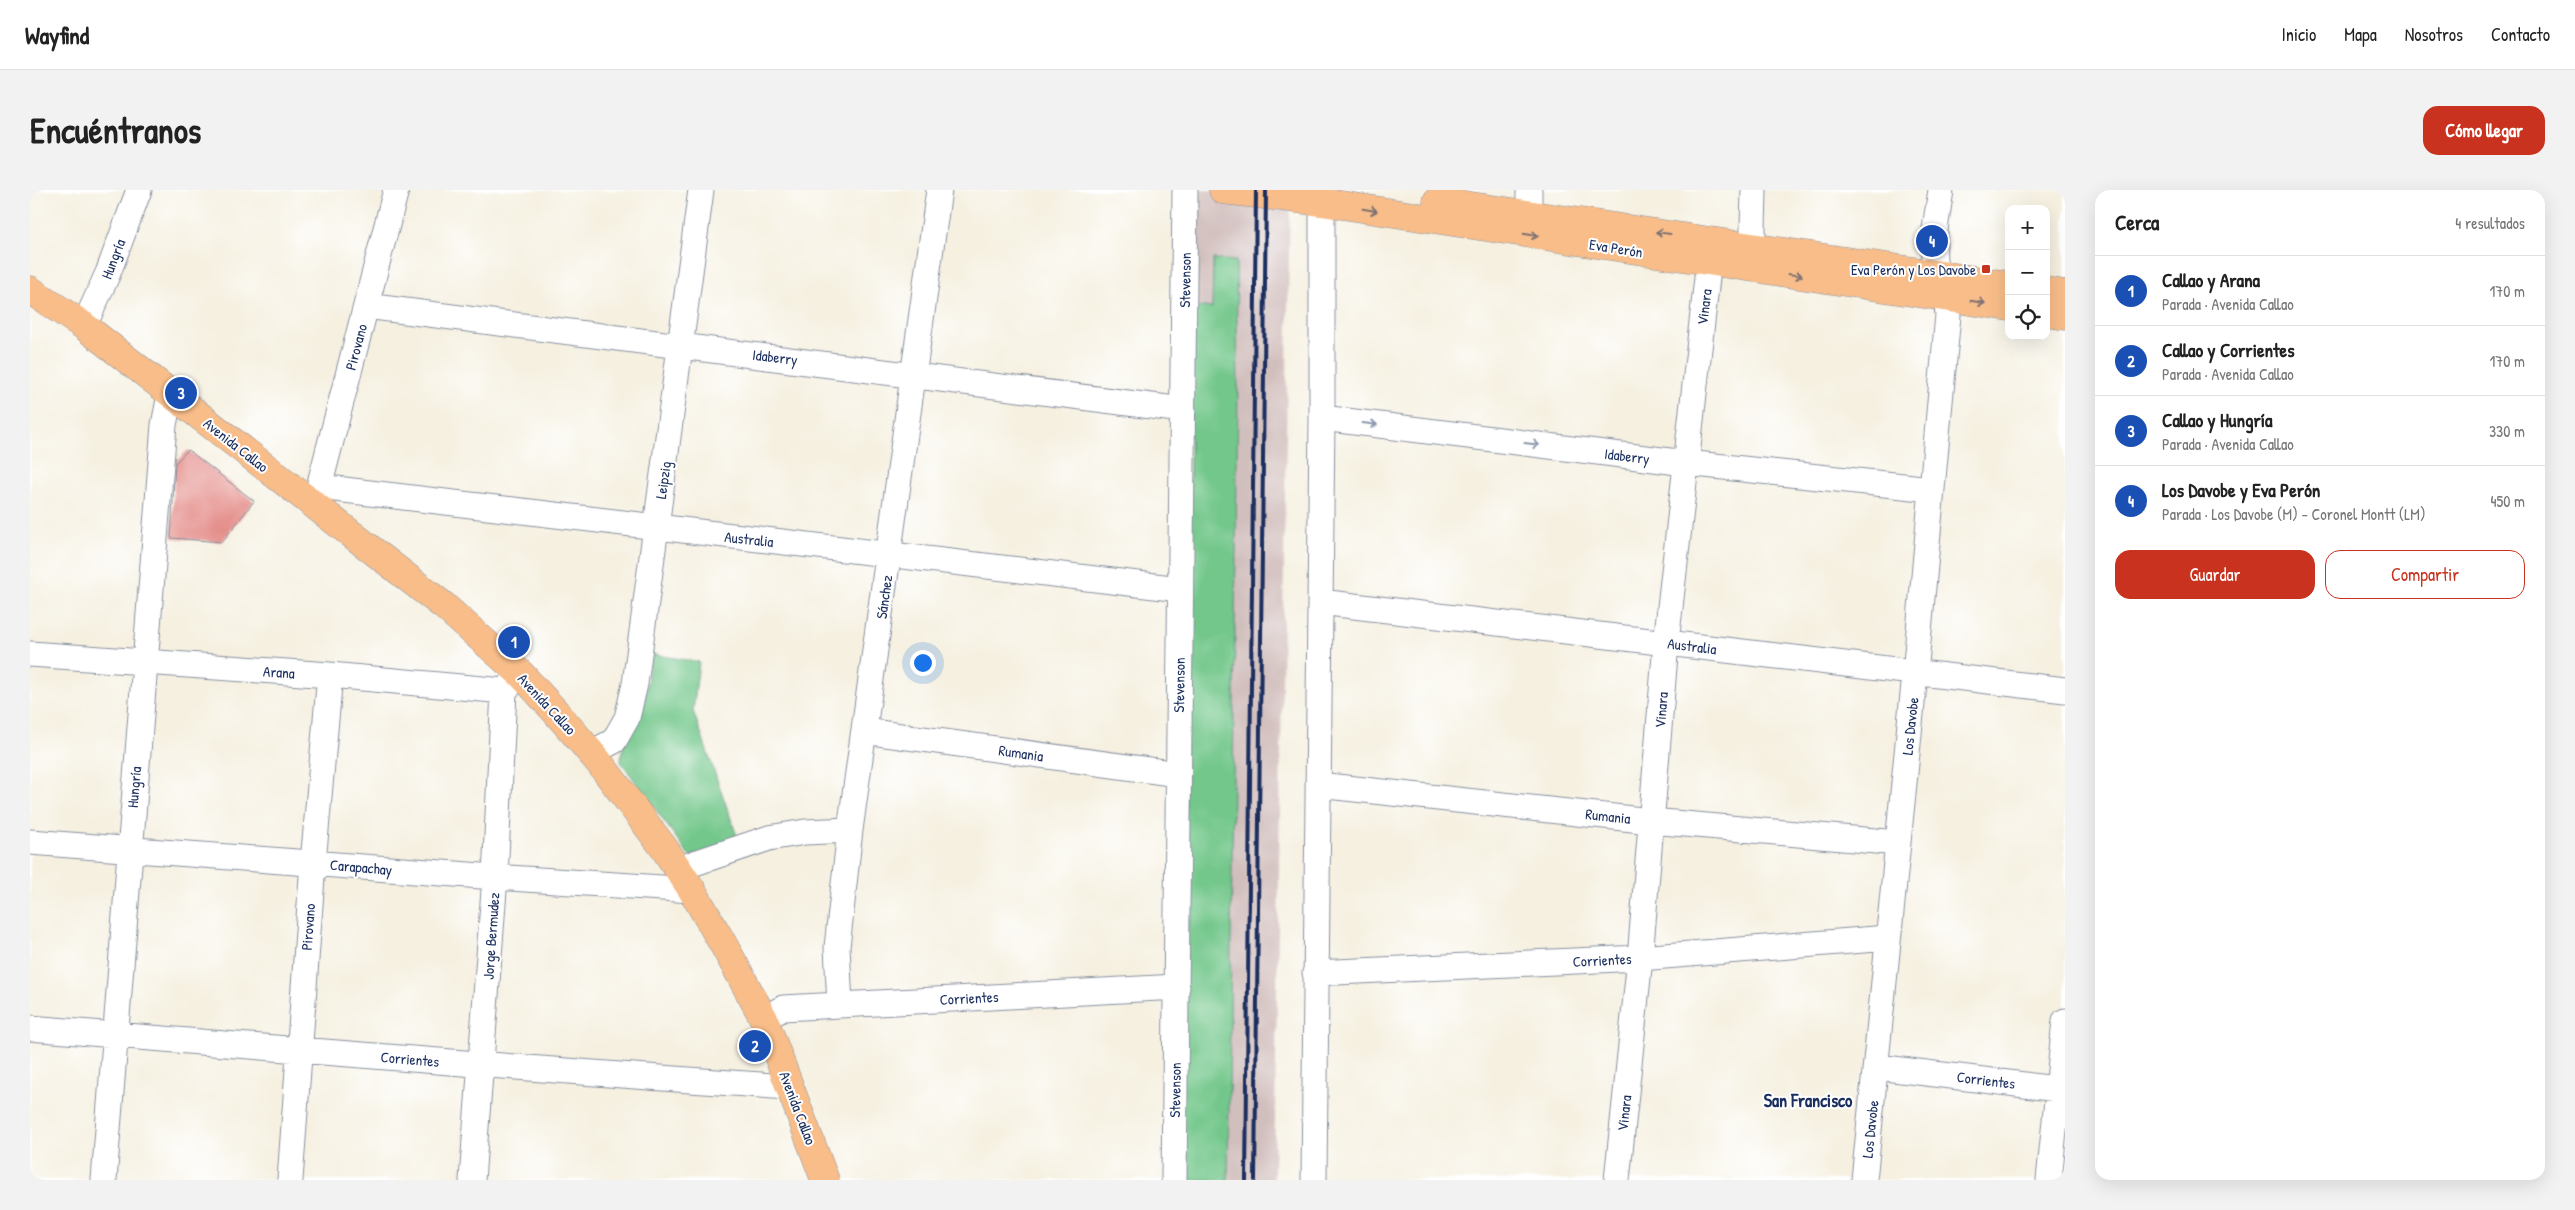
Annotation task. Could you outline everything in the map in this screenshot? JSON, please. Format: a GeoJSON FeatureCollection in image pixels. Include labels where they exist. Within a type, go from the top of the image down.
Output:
{"type":"FeatureCollection","features":[{"type":"Feature","properties":{"kind":"main road","name":"Eva Perón"},"geometry":{"type":"LineString","coordinates":[[1223,190],[1322,196],[1753,257],[1941,286],[2005,306]]}},
{"type":"Feature","properties":{"kind":"main road","name":"Eva Perón"},"geometry":{"type":"LineString","coordinates":[[1358,190],[1529,202],[1711,251]]}},
{"type":"Feature","properties":{"kind":"main road","name":"Avenida Callao"},"geometry":{"type":"LineString","coordinates":[[30,276],[76,320],[170,395],[314,494],[444,606],[512,682],[591,753],[685,879],[764,1019],[825,1180]]}},
{"type":"Feature","properties":{"kind":"main road","name":"Eva Perón"},"geometry":{"type":"LineString","coordinates":[[1941,286],[2005,285]]}},
{"type":"Feature","properties":{"kind":"main road","name":"Avenida Callao"},"geometry":{"type":"LineString","coordinates":[[30,290],[76,320]]}},
{"type":"Feature","properties":{"kind":"main road"},"geometry":{"type":"LineString","coordinates":[[2050,292],[2065,294]]}},
{"type":"Feature","properties":{"kind":"main road"},"geometry":{"type":"LineString","coordinates":[[2050,314],[2065,316]]}},
{"type":"Feature","properties":{"kind":"street","name":"Hungría"},"geometry":{"type":"LineString","coordinates":[[76,320],[108,273],[139,190]]}},
{"type":"Feature","properties":{"kind":"street","name":"Pirovano"},"geometry":{"type":"LineString","coordinates":[[314,494],[396,190]]}},
{"type":"Feature","properties":{"kind":"street","name":"Leipzig"},"geometry":{"type":"LineString","coordinates":[[591,753],[614,742],[627,718],[635,684],[701,190]]}},
{"type":"Feature","properties":{"kind":"street","name":"Sánchez"},"geometry":{"type":"LineString","coordinates":[[840,1005],[837,947],[850,830],[890,555],[939,190]]}},
{"type":"Feature","properties":{"kind":"street","name":"Stevenson"},"geometry":{"type":"LineString","coordinates":[[1174,1180],[1185,190]]}},
{"type":"Feature","properties":{"kind":"street"},"geometry":{"type":"LineString","coordinates":[[1753,257],[1754,190]]}},
{"type":"Feature","properties":{"kind":"street","name":"Los Davobe"},"geometry":{"type":"LineString","coordinates":[[1864,1180],[1916,674],[1948,315],[1934,257],[1941,190]]}},
{"type":"Feature","properties":{"kind":"street"},"geometry":{"type":"LineString","coordinates":[[1314,1180],[1322,418],[1322,196]]}},
{"type":"Feature","properties":{"kind":"street","name":"Vinara"},"geometry":{"type":"LineString","coordinates":[[1617,1180],[1640,958],[1666,643],[1711,251]]}},
{"type":"Feature","properties":{"kind":"street","name":"Idaberry"},"geometry":{"type":"LineString","coordinates":[[366,306],[1183,410]]}},
{"type":"Feature","properties":{"kind":"street","name":"Hungría"},"geometry":{"type":"LineString","coordinates":[[104,1180],[144,662],[164,425],[170,395]]}},
{"type":"Feature","properties":{"kind":"street","name":"Idaberry"},"geometry":{"type":"LineString","coordinates":[[1322,418],[1686,463],[1932,490]]}},
{"type":"Feature","properties":{"kind":"street","name":"Australia"},"geometry":{"type":"LineString","coordinates":[[314,494],[656,528],[1180,589]]}},
{"type":"Feature","properties":{"kind":"street","name":"Australia"},"geometry":{"type":"LineString","coordinates":[[1320,602],[1916,674],[2065,690]]}},
{"type":"Feature","properties":{"kind":"street","name":"Arana"},"geometry":{"type":"LineString","coordinates":[[30,654],[330,675],[512,682]]}},
{"type":"Feature","properties":{"kind":"street","name":"Pirovano"},"geometry":{"type":"LineString","coordinates":[[290,1180],[313,863],[330,675]]}},
{"type":"Feature","properties":{"kind":"street","name":"Jorge Bermudez"},"geometry":{"type":"LineString","coordinates":[[472,1180],[512,682]]}},
{"type":"Feature","properties":{"kind":"street","name":"Rumania"},"geometry":{"type":"LineString","coordinates":[[864,730],[1178,774]]}},
{"type":"Feature","properties":{"kind":"street","name":"Rumania"},"geometry":{"type":"LineString","coordinates":[[1318,785],[1651,820],[1898,843]]}},
{"type":"Feature","properties":{"kind":"street"},"geometry":{"type":"LineString","coordinates":[[685,879],[769,838],[805,832],[850,830]]}},
{"type":"Feature","properties":{"kind":"street","name":"Carapachay"},"geometry":{"type":"LineString","coordinates":[[30,842],[495,877],[685,879]]}},
{"type":"Feature","properties":{"kind":"street","name":"Corrientes"},"geometry":{"type":"LineString","coordinates":[[1315,974],[1640,958],[1888,938]]}},
{"type":"Feature","properties":{"kind":"street","name":"Corrientes"},"geometry":{"type":"LineString","coordinates":[[764,1019],[783,1008],[1177,987]]}},
{"type":"Feature","properties":{"kind":"street"},"geometry":{"type":"LineString","coordinates":[[2049,1180],[2061,1090],[2065,1021]]}},
{"type":"Feature","properties":{"kind":"street","name":"Corrientes"},"geometry":{"type":"LineString","coordinates":[[30,1028],[299,1049],[482,1066],[790,1087]]}},
{"type":"Feature","properties":{"kind":"street","name":"Corrientes"},"geometry":{"type":"LineString","coordinates":[[1876,1067],[2061,1090]]}},
{"type":"Feature","properties":{"kind":"shaded area"},"geometry":{"type":"Polygon","coordinates":[[[1195,190],[1290,190],[1274,1180],[1181,1180],[1195,190]]]}},
{"type":"Feature","properties":{"kind":"green space"},"geometry":{"type":"Polygon","coordinates":[[[1213,259],[1236,261],[1238,388],[1228,1180],[1180,1180],[1192,306],[1212,308],[1213,259]]]}},
{"type":"Feature","properties":{"kind":"green space"},"geometry":{"type":"Polygon","coordinates":[[[651,654],[699,662],[693,711],[738,839],[690,857],[621,762],[626,739],[638,719],[643,705],[651,654]]]}},
{"type":"Feature","properties":{"kind":"building"},"geometry":{"type":"Polygon","coordinates":[[[188,450],[254,501],[222,542],[171,538],[175,463],[188,450]]]}},
{"type":"Feature","properties":{"kind":"railway"},"geometry":{"type":"LineString","coordinates":[[1246,1180],[1256,190]]}},
{"type":"Feature","properties":{"kind":"railway"},"geometry":{"type":"LineString","coordinates":[[1255,1180],[1266,190]]}},
{"type":"Feature","properties":{"kind":"place","name":"Los Davobe y Eva Perón"},"geometry":{"type":"Point","coordinates":[1932,241]}},
{"type":"Feature","properties":{"kind":"place","name":"Eva Perón y Los Davobe"},"geometry":{"type":"Point","coordinates":[1986,269]}},
{"type":"Feature","properties":{"kind":"place","name":"Callao y Hungría"},"geometry":{"type":"Point","coordinates":[181,393]}},
{"type":"Feature","properties":{"kind":"place","name":"Callao y Arana"},"geometry":{"type":"Point","coordinates":[514,642]}},
{"type":"Feature","properties":{"kind":"place","name":"Callao y Corrientes"},"geometry":{"type":"Point","coordinates":[755,1046]}},
{"type":"Feature","properties":{"kind":"district","name":"San Francisco"},"geometry":{"type":"Point","coordinates":[1808,1100]}}]}
